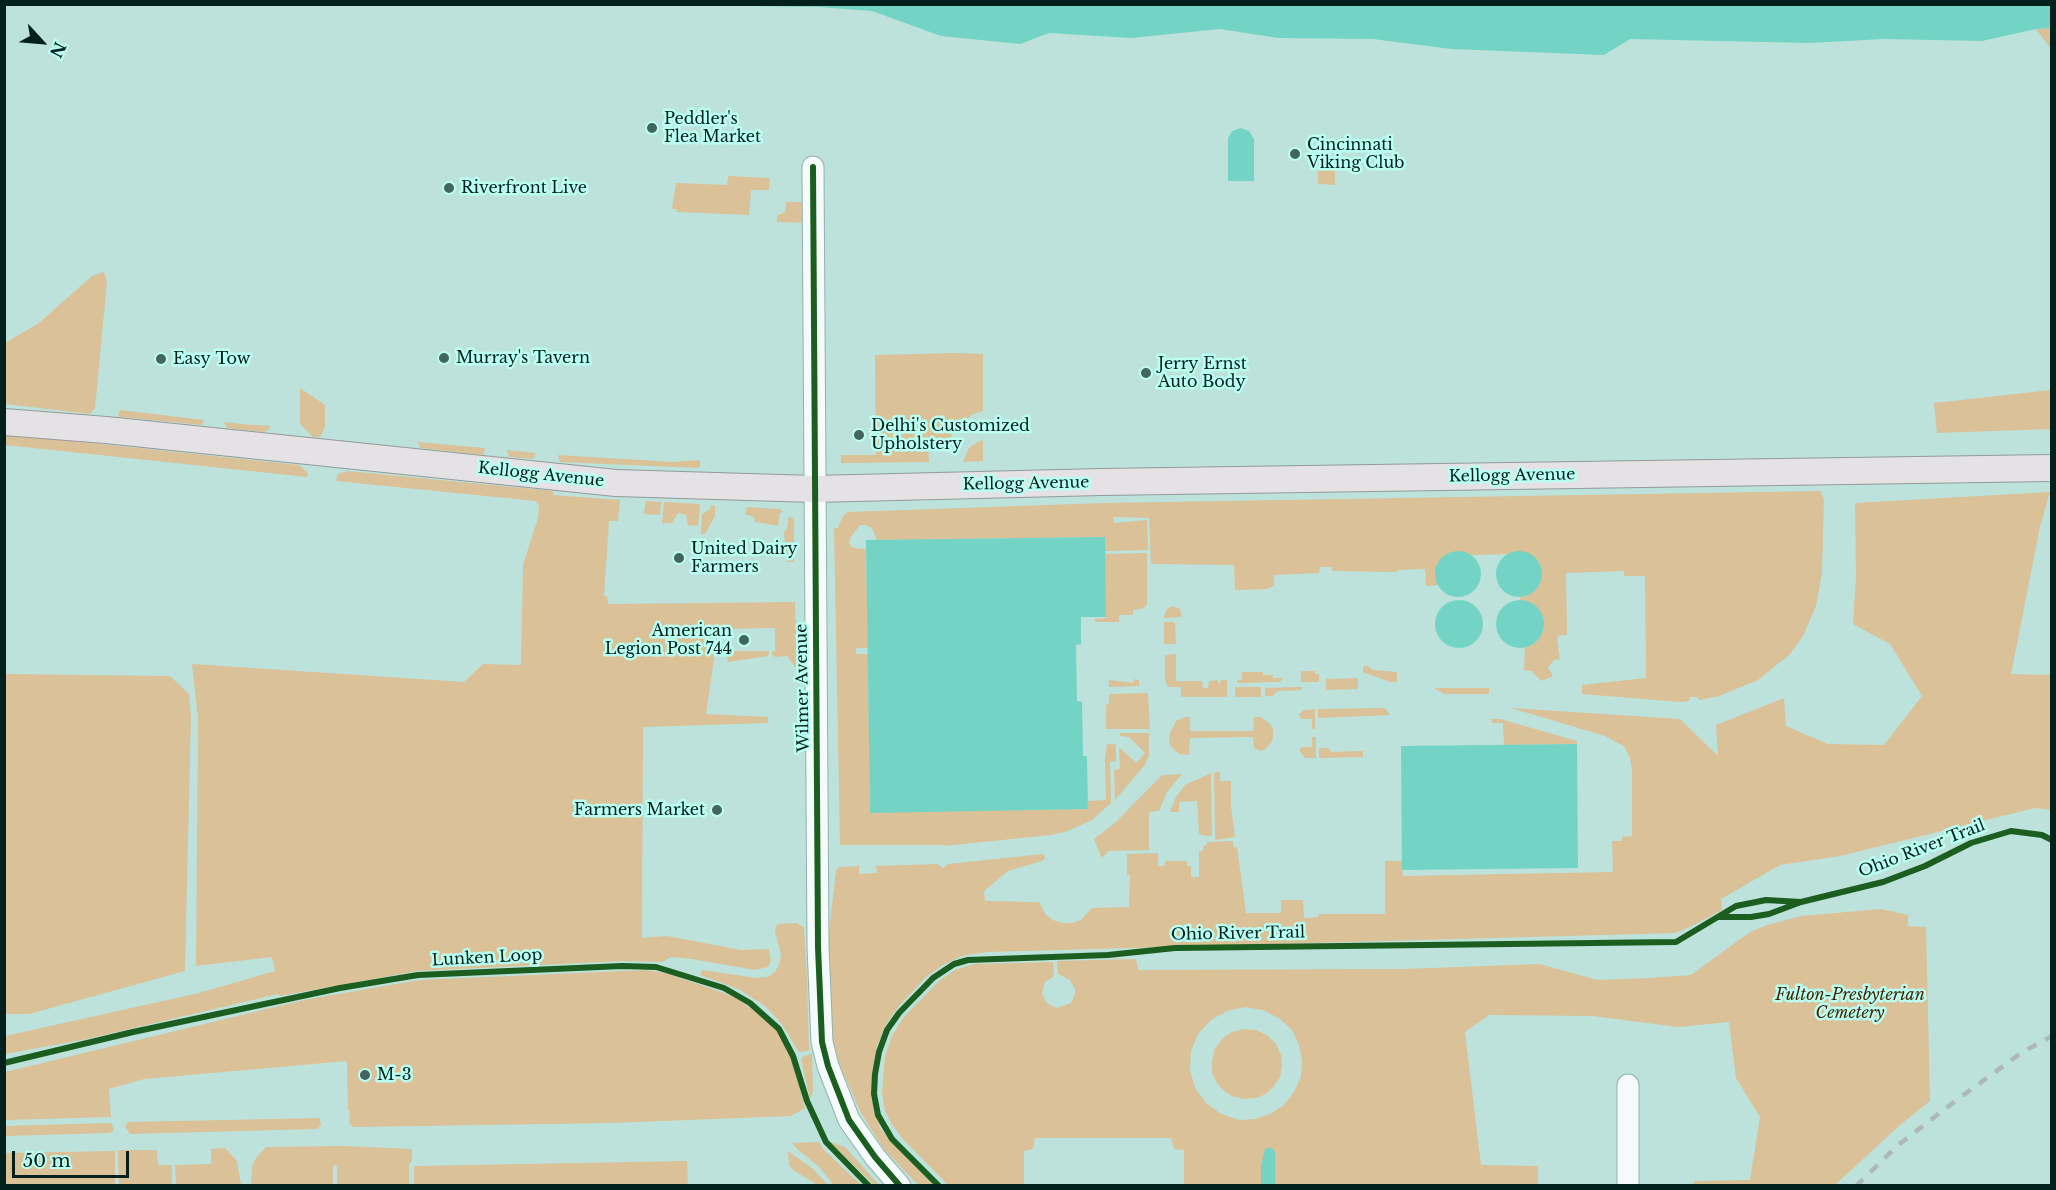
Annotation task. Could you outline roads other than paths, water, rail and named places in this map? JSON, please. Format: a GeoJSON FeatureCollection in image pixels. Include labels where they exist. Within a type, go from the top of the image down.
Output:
{"type":"FeatureCollection","features":[{"type":"Feature","properties":{"kind":"main road","name":"Kellogg Avenue"},"geometry":{"type":"LineString","coordinates":[[4,422],[106,430],[616,483],[814,489],[1113,482],[2052,468]]}},
{"type":"Feature","properties":{"kind":"street","name":"Wilmer Avenue"},"geometry":{"type":"LineString","coordinates":[[813,167],[818,947],[822,1042],[828,1066],[849,1120],[875,1157],[900,1185]]}},
{"type":"Feature","properties":{"kind":"street"},"geometry":{"type":"LineString","coordinates":[[1628,1185],[1629,1085]]}},
{"type":"Feature","properties":{"kind":"railway"},"geometry":{"type":"LineString","coordinates":[[1856,1186],[1897,1146],[1954,1102],[2021,1053],[2052,1036]]}},
{"type":"Feature","properties":{"kind":"place","name":"Peddler's Flea Market"},"geometry":{"type":"Point","coordinates":[652,128]}},
{"type":"Feature","properties":{"kind":"place","name":"Cincinnati Viking Club"},"geometry":{"type":"Point","coordinates":[1295,154]}},
{"type":"Feature","properties":{"kind":"place","name":"Riverfront Live"},"geometry":{"type":"Point","coordinates":[449,188]}},
{"type":"Feature","properties":{"kind":"place","name":"Murray's Tavern"},"geometry":{"type":"Point","coordinates":[444,358]}},
{"type":"Feature","properties":{"kind":"place","name":"Easy Tow"},"geometry":{"type":"Point","coordinates":[161,359]}},
{"type":"Feature","properties":{"kind":"place","name":"Jerry Ernst Auto Body"},"geometry":{"type":"Point","coordinates":[1146,373]}},
{"type":"Feature","properties":{"kind":"place","name":"Delhi's Customized Upholstery"},"geometry":{"type":"Point","coordinates":[859,435]}},
{"type":"Feature","properties":{"kind":"place","name":"United Dairy Farmers"},"geometry":{"type":"Point","coordinates":[679,558]}},
{"type":"Feature","properties":{"kind":"place","name":"American Legion Post 744"},"geometry":{"type":"Point","coordinates":[744,640]}},
{"type":"Feature","properties":{"kind":"place","name":"Farmers Market"},"geometry":{"type":"Point","coordinates":[717,810]}},
{"type":"Feature","properties":{"kind":"place","name":"M-3"},"geometry":{"type":"Point","coordinates":[365,1075]}},
{"type":"Feature","properties":{"kind":"park label","name":"Fulton-Presbyterian Cemetery"},"geometry":{"type":"Point","coordinates":[1850,1004]}}]}
